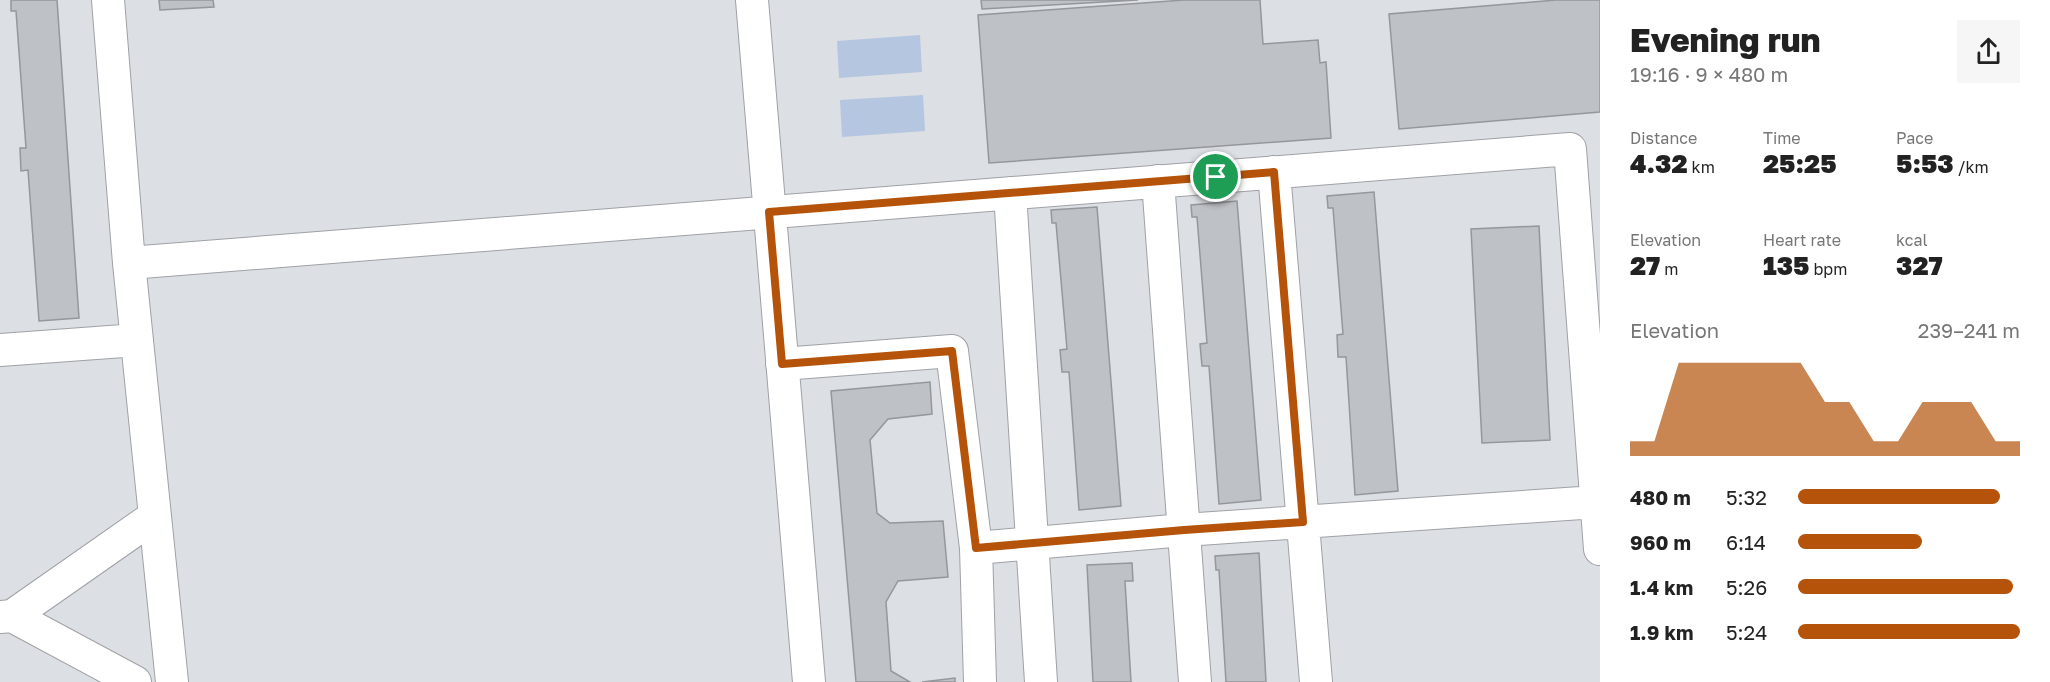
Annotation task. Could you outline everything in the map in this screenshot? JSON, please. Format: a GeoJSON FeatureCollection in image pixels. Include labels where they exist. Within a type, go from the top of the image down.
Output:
{"type":"FeatureCollection","features":[{"type":"Feature","properties":{"kind":"lane"},"geometry":{"type":"LineString","coordinates":[[108,0],[129,263],[172,682]]}},
{"type":"Feature","properties":{"kind":"lane"},"geometry":{"type":"LineString","coordinates":[[752,0],[809,682]]}},
{"type":"Feature","properties":{"kind":"lane"},"geometry":{"type":"LineString","coordinates":[[129,263],[1569,149],[1600,549]]}},
{"type":"Feature","properties":{"kind":"lane"},"geometry":{"type":"LineString","coordinates":[[1274,172],[1316,682]]}},
{"type":"Feature","properties":{"kind":"lane"},"geometry":{"type":"LineString","coordinates":[[1158,181],[1195,682]]}},
{"type":"Feature","properties":{"kind":"lane"},"geometry":{"type":"LineString","coordinates":[[1010,193],[1041,682]]}},
{"type":"Feature","properties":{"kind":"lane"},"geometry":{"type":"LineString","coordinates":[[0,350],[137,340]]}},
{"type":"Feature","properties":{"kind":"lane"},"geometry":{"type":"LineString","coordinates":[[782,364],[952,351],[976,548],[980,682]]}},
{"type":"Feature","properties":{"kind":"lane"},"geometry":{"type":"LineString","coordinates":[[976,548],[1184,530],[1596,502]]}},
{"type":"Feature","properties":{"kind":"lane"},"geometry":{"type":"LineString","coordinates":[[135,682],[6,616],[155,516]]}},
{"type":"Feature","properties":{"kind":"shaded area"},"geometry":{"type":"Polygon","coordinates":[[[920,35],[922,72],[839,78],[837,41],[920,35]]]}},
{"type":"Feature","properties":{"kind":"shaded area"},"geometry":{"type":"Polygon","coordinates":[[[923,95],[925,131],[842,137],[840,100],[923,95]]]}},
{"type":"Feature","properties":{"kind":"building"},"geometry":{"type":"Polygon","coordinates":[[[11,0],[57,0],[79,318],[39,321],[28,170],[21,171],[20,148],[26,148],[16,11],[11,11],[11,0]]]}},
{"type":"Feature","properties":{"kind":"building"},"geometry":{"type":"Polygon","coordinates":[[[159,0],[213,0],[214,7],[160,10],[159,0]]]}},
{"type":"Feature","properties":{"kind":"building"},"geometry":{"type":"Polygon","coordinates":[[[981,0],[1138,0],[982,9],[981,0]]]}},
{"type":"Feature","properties":{"kind":"building"},"geometry":{"type":"Polygon","coordinates":[[[1184,0],[1260,0],[1263,44],[1318,40],[1320,63],[1326,62],[1331,138],[989,163],[978,15],[1184,0]]]}},
{"type":"Feature","properties":{"kind":"building"},"geometry":{"type":"Polygon","coordinates":[[[1556,0],[1600,0],[1600,112],[1399,129],[1389,14],[1556,0]]]}},
{"type":"Feature","properties":{"kind":"building"},"geometry":{"type":"Polygon","coordinates":[[[1374,192],[1398,491],[1355,495],[1346,357],[1338,357],[1337,335],[1343,334],[1333,208],[1328,208],[1327,196],[1374,192]]]}},
{"type":"Feature","properties":{"kind":"building"},"geometry":{"type":"Polygon","coordinates":[[[1237,201],[1261,500],[1219,504],[1209,366],[1202,366],[1200,344],[1207,343],[1197,217],[1192,217],[1191,205],[1237,201]]]}},
{"type":"Feature","properties":{"kind":"building"},"geometry":{"type":"Polygon","coordinates":[[[1097,207],[1121,506],[1079,510],[1069,372],[1062,372],[1060,350],[1067,349],[1056,223],[1052,223],[1051,210],[1097,207]]]}},
{"type":"Feature","properties":{"kind":"building"},"geometry":{"type":"Polygon","coordinates":[[[1539,226],[1550,440],[1482,443],[1471,229],[1539,226]]]}},
{"type":"Feature","properties":{"kind":"building"},"geometry":{"type":"Polygon","coordinates":[[[930,382],[932,414],[888,419],[870,440],[877,513],[890,523],[943,521],[948,577],[898,581],[886,602],[891,671],[910,682],[856,682],[831,391],[930,382]]]}},
{"type":"Feature","properties":{"kind":"building"},"geometry":{"type":"Polygon","coordinates":[[[1259,553],[1266,682],[1226,682],[1219,570],[1216,570],[1215,556],[1259,553]]]}},
{"type":"Feature","properties":{"kind":"building"},"geometry":{"type":"Polygon","coordinates":[[[1132,563],[1133,581],[1125,581],[1131,682],[1093,682],[1087,565],[1132,563]]]}},
{"type":"Feature","properties":{"kind":"building"},"geometry":{"type":"Polygon","coordinates":[[[955,678],[955,682],[922,682],[955,678]]]}},
{"type":"Feature","properties":{"kind":"route"},"geometry":{"type":"LineString","coordinates":[[1274,172],[1303,522],[976,548],[952,351],[782,364],[769,212],[1216,177],[1274,172]]}}]}
